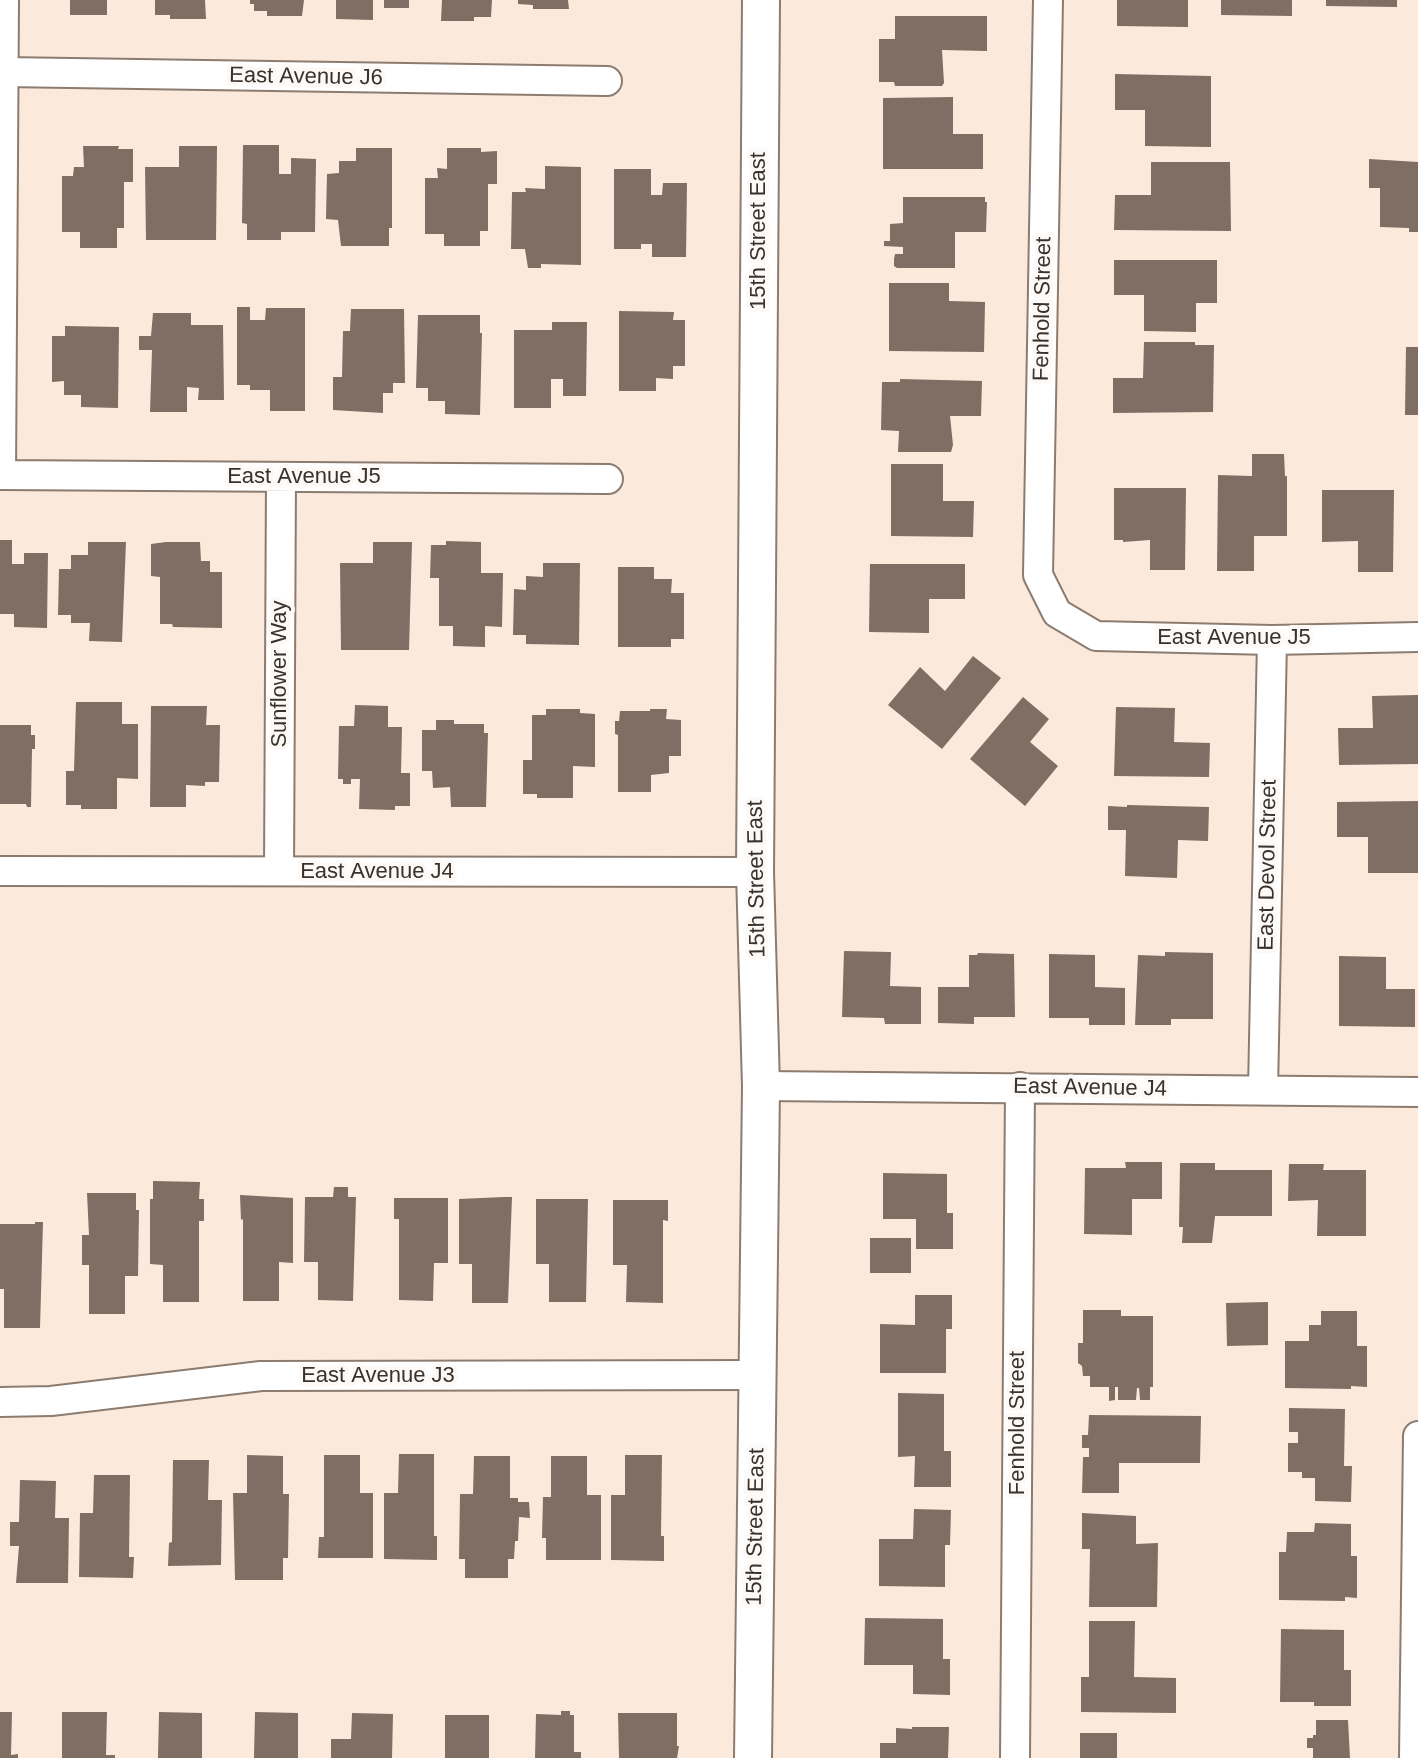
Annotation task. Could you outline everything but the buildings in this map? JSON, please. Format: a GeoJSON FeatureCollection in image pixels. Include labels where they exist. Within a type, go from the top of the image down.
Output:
{"type":"FeatureCollection","features":[{"type":"Feature","properties":{"kind":"street"},"geometry":{"type":"LineString","coordinates":[[1,475],[4,0]]}},
{"type":"Feature","properties":{"kind":"street","name":"15th Street East"},"geometry":{"type":"LineString","coordinates":[[753,1758],[761,1086],[755,872],[761,0]]}},
{"type":"Feature","properties":{"kind":"street","name":"Fenhold Street"},"geometry":{"type":"LineString","coordinates":[[1048,0],[1038,575],[1057,613]]}},
{"type":"Feature","properties":{"kind":"street","name":"East Avenue J6"},"geometry":{"type":"LineString","coordinates":[[4,72],[607,81]]}},
{"type":"Feature","properties":{"kind":"street","name":"East Avenue J5"},"geometry":{"type":"LineString","coordinates":[[1,475],[608,479]]}},
{"type":"Feature","properties":{"kind":"street","name":"Sunflower Way"},"geometry":{"type":"LineString","coordinates":[[279,871],[281,477]]}},
{"type":"Feature","properties":{"kind":"street","name":"East Avenue J5"},"geometry":{"type":"LineString","coordinates":[[1057,613],[1096,636],[1272,640],[1418,637]]}},
{"type":"Feature","properties":{"kind":"street","name":"East Devol Street"},"geometry":{"type":"LineString","coordinates":[[1263,1090],[1272,640]]}},
{"type":"Feature","properties":{"kind":"street","name":"East Avenue J4"},"geometry":{"type":"LineString","coordinates":[[0,871],[755,872]]}},
{"type":"Feature","properties":{"kind":"street","name":"East Avenue J4"},"geometry":{"type":"LineString","coordinates":[[761,1086],[1418,1092]]}},
{"type":"Feature","properties":{"kind":"street","name":"Fenhold Street"},"geometry":{"type":"LineString","coordinates":[[1015,1758],[1020,1087]]}},
{"type":"Feature","properties":{"kind":"street","name":"East Avenue J3"},"geometry":{"type":"LineString","coordinates":[[0,1402],[51,1401],[261,1376],[757,1375]]}},
{"type":"Feature","properties":{"kind":"street"},"geometry":{"type":"LineString","coordinates":[[1414,1758],[1418,1436]]}}]}
